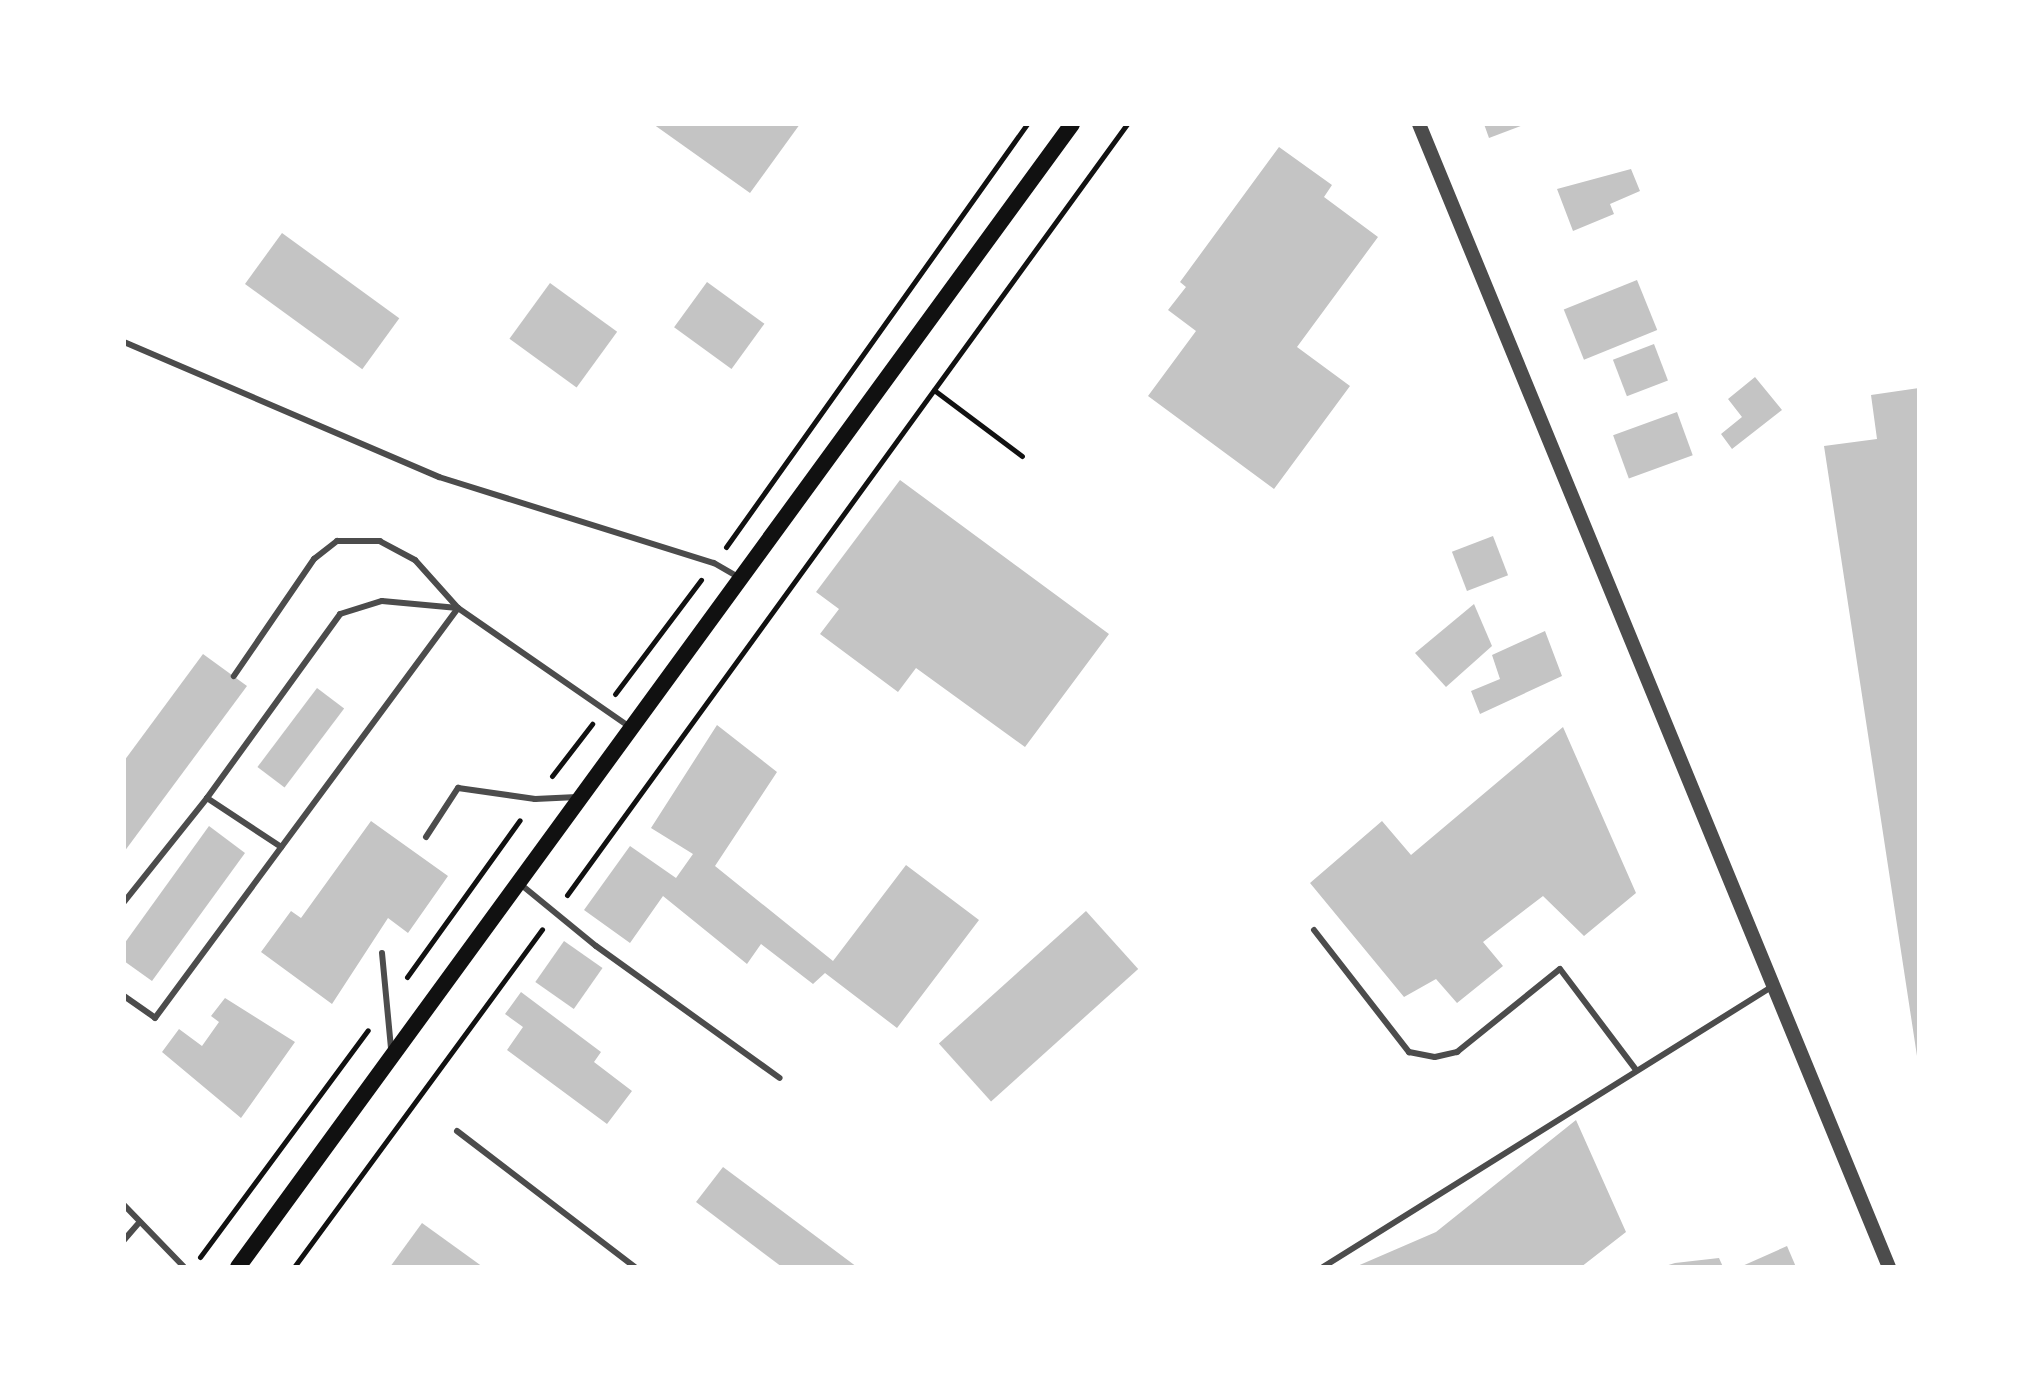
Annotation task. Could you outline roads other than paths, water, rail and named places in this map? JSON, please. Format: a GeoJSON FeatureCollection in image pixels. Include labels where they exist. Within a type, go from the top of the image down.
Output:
{"type":"FeatureCollection","features":[{"type":"Feature","properties":{"kind":"main road"},"geometry":{"type":"LineString","coordinates":[[238,1267],[634,730],[1072,124]]}},
{"type":"Feature","properties":{"kind":"street"},"geometry":{"type":"LineString","coordinates":[[1419,124],[1889,1267]]}},
{"type":"Feature","properties":{"kind":"lane"},"geometry":{"type":"LineString","coordinates":[[124,342],[439,477],[714,563],[741,579]]}},
{"type":"Feature","properties":{"kind":"lane"},"geometry":{"type":"LineString","coordinates":[[234,676],[314,559],[337,541],[380,541],[415,560],[458,608],[634,730]]}},
{"type":"Feature","properties":{"kind":"lane"},"geometry":{"type":"LineString","coordinates":[[124,902],[207,798],[340,614],[382,601],[458,608]]}},
{"type":"Feature","properties":{"kind":"lane"},"geometry":{"type":"LineString","coordinates":[[124,996],[155,1018],[458,608]]}},
{"type":"Feature","properties":{"kind":"lane"},"geometry":{"type":"LineString","coordinates":[[426,837],[458,788],[535,799],[584,797]]}},
{"type":"Feature","properties":{"kind":"lane"},"geometry":{"type":"LineString","coordinates":[[207,798],[281,847]]}},
{"type":"Feature","properties":{"kind":"lane"},"geometry":{"type":"LineString","coordinates":[[519,883],[780,1078]]}},
{"type":"Feature","properties":{"kind":"lane"},"geometry":{"type":"LineString","coordinates":[[1314,930],[1409,1052],[1435,1057],[1457,1052],[1560,969],[1636,1070]]}},
{"type":"Feature","properties":{"kind":"lane"},"geometry":{"type":"LineString","coordinates":[[382,953],[392,1056]]}},
{"type":"Feature","properties":{"kind":"lane"},"geometry":{"type":"LineString","coordinates":[[1323,1267],[1773,986]]}},
{"type":"Feature","properties":{"kind":"lane"},"geometry":{"type":"LineString","coordinates":[[457,1131],[635,1267]]}},
{"type":"Feature","properties":{"kind":"lane"},"geometry":{"type":"LineString","coordinates":[[124,1205],[138,1224],[184,1267]]}},
{"type":"Feature","properties":{"kind":"lane"},"geometry":{"type":"LineString","coordinates":[[124,1240],[138,1224]]}}]}
